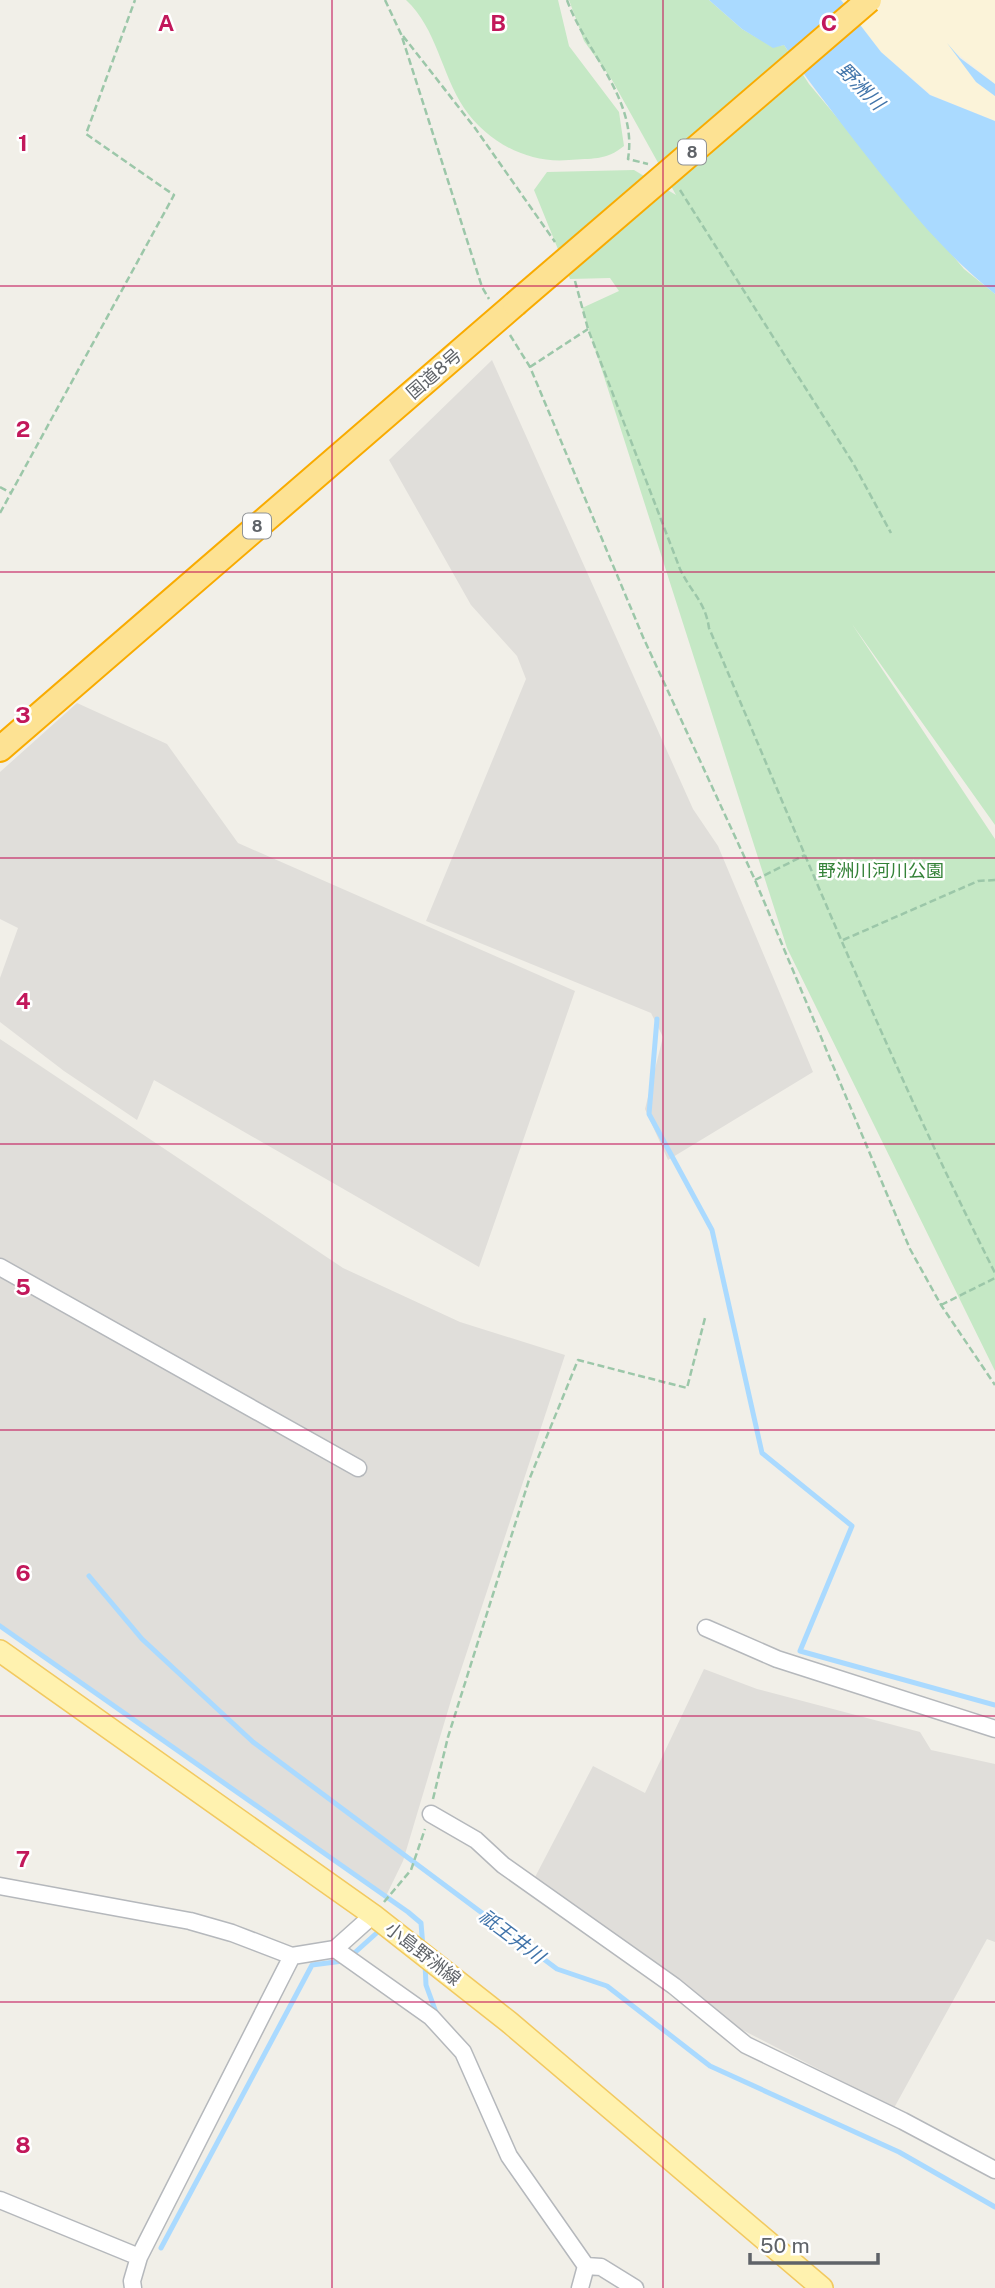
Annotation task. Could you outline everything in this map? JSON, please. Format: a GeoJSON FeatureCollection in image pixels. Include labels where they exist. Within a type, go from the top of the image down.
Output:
{"type":"FeatureCollection","features":[{"type":"Feature","properties":{"kind":"highway","name":"国道8号"},"geometry":{"type":"LineString","coordinates":[[0,749],[869,0]]}},
{"type":"Feature","properties":{"kind":"main road","name":"小島野洲線"},"geometry":{"type":"LineString","coordinates":[[0,1651],[373,1915],[509,2022],[821,2288]]}},
{"type":"Feature","properties":{"kind":"street"},"geometry":{"type":"LineString","coordinates":[[0,1267],[358,1468]]}},
{"type":"Feature","properties":{"kind":"street"},"geometry":{"type":"LineString","coordinates":[[705,1628],[777,1659],[995,1729]]}},
{"type":"Feature","properties":{"kind":"street"},"geometry":{"type":"LineString","coordinates":[[431,1814],[476,1840],[503,1865],[674,1986],[746,2045],[903,2121],[995,2170]]}},
{"type":"Feature","properties":{"kind":"street"},"geometry":{"type":"LineString","coordinates":[[0,1886],[190,1921],[232,1933],[292,1956],[335,1949],[373,1915]]}},
{"type":"Feature","properties":{"kind":"street"},"geometry":{"type":"LineString","coordinates":[[335,1949],[431,2017],[463,2052],[509,2156],[586,2266]]}},
{"type":"Feature","properties":{"kind":"street"},"geometry":{"type":"LineString","coordinates":[[133,2288],[132,2281],[139,2257],[292,1956]]}},
{"type":"Feature","properties":{"kind":"street"},"geometry":{"type":"LineString","coordinates":[[0,2200],[139,2257]]}},
{"type":"Feature","properties":{"kind":"street"},"geometry":{"type":"LineString","coordinates":[[580,2288],[586,2266]]}},
{"type":"Feature","properties":{"kind":"street"},"geometry":{"type":"LineString","coordinates":[[586,2266],[601,2267],[635,2288]]}},
{"type":"Feature","properties":{"kind":"path"},"geometry":{"type":"LineString","coordinates":[[0,513],[174,195],[86,134],[135,0]]}},
{"type":"Feature","properties":{"kind":"path"},"geometry":{"type":"LineString","coordinates":[[385,0],[401,34],[482,287],[507,311],[643,637],[755,880],[895,1215],[941,1305],[995,1385]]}},
{"type":"Feature","properties":{"kind":"path"},"geometry":{"type":"LineString","coordinates":[[567,0],[574,19],[613,87],[629,124],[628,159],[653,166]]}},
{"type":"Feature","properties":{"kind":"path"},"geometry":{"type":"LineString","coordinates":[[401,34],[475,128],[555,242]]}},
{"type":"Feature","properties":{"kind":"path"},"geometry":{"type":"LineString","coordinates":[[674,184],[684,193],[853,463],[891,533]]}},
{"type":"Feature","properties":{"kind":"path"},"geometry":{"type":"LineString","coordinates":[[575,278],[588,329],[680,569],[691,592],[706,606],[709,628],[842,940],[944,1173],[995,1273]]}},
{"type":"Feature","properties":{"kind":"path"},"geometry":{"type":"LineString","coordinates":[[530,367],[588,329]]}},
{"type":"Feature","properties":{"kind":"path"},"geometry":{"type":"LineString","coordinates":[[0,487],[11,493]]}},
{"type":"Feature","properties":{"kind":"path"},"geometry":{"type":"LineString","coordinates":[[755,880],[806,855]]}},
{"type":"Feature","properties":{"kind":"path"},"geometry":{"type":"LineString","coordinates":[[842,940],[978,881],[995,880]]}},
{"type":"Feature","properties":{"kind":"path"},"geometry":{"type":"LineString","coordinates":[[941,1305],[995,1279]]}},
{"type":"Feature","properties":{"kind":"path"},"geometry":{"type":"LineString","coordinates":[[373,1915],[411,1870],[431,1814],[448,1737],[529,1480],[578,1360],[687,1388],[705,1318]]}},
{"type":"Feature","properties":{"kind":"shaded area"},"geometry":{"type":"Polygon","coordinates":[[[492,360],[693,809],[718,846],[813,1072],[668,1160],[645,1109],[663,1037],[651,1013],[426,921],[526,679],[517,656],[471,605],[389,460],[492,360]]]}},
{"type":"Feature","properties":{"kind":"shaded area"},"geometry":{"type":"Polygon","coordinates":[[[77,703],[167,744],[238,843],[575,991],[479,1267],[154,1080],[137,1120],[64,1071],[0,1022],[0,978],[18,928],[0,919],[0,772],[77,703]]]}},
{"type":"Feature","properties":{"kind":"shaded area"},"geometry":{"type":"Polygon","coordinates":[[[0,1039],[343,1268],[460,1322],[565,1355],[452,1697],[403,1861],[386,1896],[0,1624],[0,1039]]]}},
{"type":"Feature","properties":{"kind":"shaded area"},"geometry":{"type":"Polygon","coordinates":[[[704,1669],[757,1689],[920,1732],[931,1750],[995,1764],[995,1942],[987,1939],[894,2108],[725,2021],[533,1881],[593,1766],[645,1793],[704,1669]]]}},
{"type":"Feature","properties":{"kind":"green space"},"geometry":{"type":"Polygon","coordinates":[[[406,0],[558,0],[569,46],[619,112],[624,146],[598,158],[554,160],[524,154],[497,140],[484,131],[464,108],[425,24],[406,0]]]}},
{"type":"Feature","properties":{"kind":"green space","name":"野洲川河川公園"},"geometry":{"type":"Polygon","coordinates":[[[569,0],[709,0],[742,29],[773,47],[784,45],[809,84],[964,269],[995,294],[995,825],[852,624],[995,839],[995,1371],[787,948],[582,308],[619,291],[610,278],[570,279],[534,190],[547,172],[634,170],[676,195],[612,80],[584,41],[569,0]]]}},
{"type":"Feature","properties":{"kind":"sand"},"geometry":{"type":"Polygon","coordinates":[[[841,0],[995,0],[995,84],[955,52],[976,82],[995,96],[995,121],[931,95],[881,52],[841,0]]]}},
{"type":"Feature","properties":{"kind":"water","name":"野洲川"},"geometry":{"type":"Polygon","coordinates":[[[709,0],[841,0],[881,52],[930,95],[995,121],[995,294],[956,259],[903,201],[784,45],[773,48],[742,29],[709,0]]]}},
{"type":"Feature","properties":{"kind":"water"},"geometry":{"type":"Polygon","coordinates":[[[947,43],[960,58],[995,84],[995,96],[976,82],[947,43]]]}},
{"type":"Feature","properties":{"kind":"waterway"},"geometry":{"type":"LineString","coordinates":[[657,1019],[649,1114],[712,1230],[762,1453],[852,1526],[800,1651],[995,1705]]}},
{"type":"Feature","properties":{"kind":"waterway","name":"祇王井川"},"geometry":{"type":"LineString","coordinates":[[89,1576],[142,1639],[253,1742],[557,1969],[607,1986],[710,2066],[899,2152],[995,2207]]}},
{"type":"Feature","properties":{"kind":"waterway"},"geometry":{"type":"LineString","coordinates":[[0,1626],[408,1912],[421,1923],[423,1947]]}},
{"type":"Feature","properties":{"kind":"waterway"},"geometry":{"type":"LineString","coordinates":[[351,1956],[380,1930]]}},
{"type":"Feature","properties":{"kind":"waterway"},"geometry":{"type":"LineString","coordinates":[[161,2248],[312,1965],[343,1961]]}},
{"type":"Feature","properties":{"kind":"waterway"},"geometry":{"type":"LineString","coordinates":[[425,1964],[426,1985],[437,2015]]}}]}
